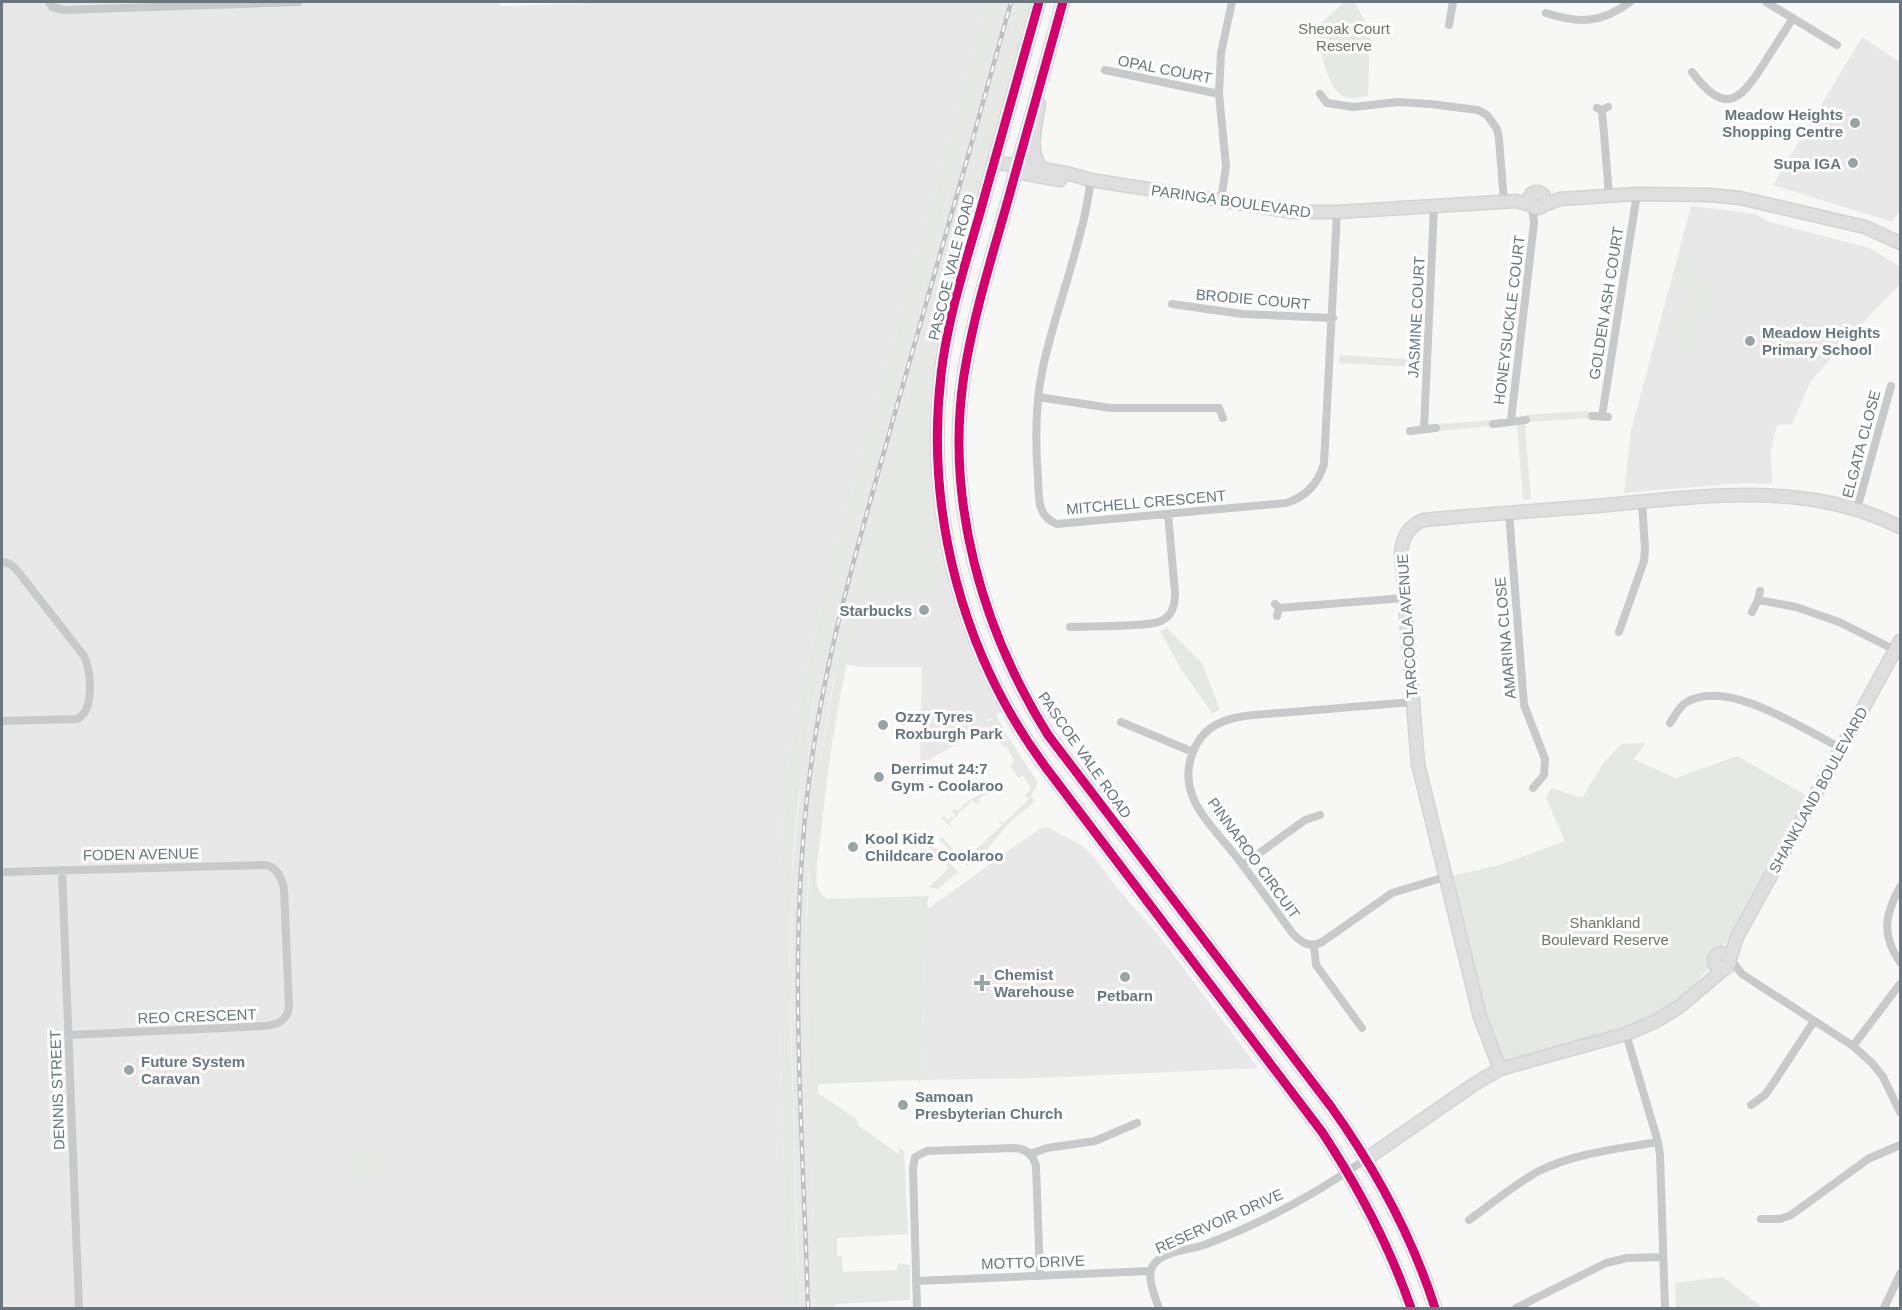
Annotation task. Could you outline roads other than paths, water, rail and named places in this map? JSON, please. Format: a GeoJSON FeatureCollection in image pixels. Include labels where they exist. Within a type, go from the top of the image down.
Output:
{"type":"FeatureCollection","features":[{"type":"Feature","properties":{"kind":"main road","name":"PASCOE VALE ROAD"},"geometry":{"type":"LineString","coordinates":[[1039,2],[955,301],[943,363],[937,433],[941,498],[952,565],[977,644],[1016,724],[1067,795],[1302,1105],[1348,1172],[1378,1227],[1412,1308]]}},
{"type":"Feature","properties":{"kind":"main road","name":"PASCOE VALE ROAD"},"geometry":{"type":"LineString","coordinates":[[1063,2],[974,323],[964,377],[960,438],[963,503],[973,560],[997,638],[1028,703],[1083,783],[1332,1108],[1384,1190],[1409,1240],[1435,1308]]}},
{"type":"Feature","properties":{"kind":"main road"},"geometry":{"type":"LineString","coordinates":[[1037,98],[1039,102],[1033,144],[1035,157],[1042,169]]}},
{"type":"Feature","properties":{"kind":"main road"},"geometry":{"type":"LineString","coordinates":[[994,163],[1016,169]]}},
{"type":"Feature","properties":{"kind":"main road","name":"PARINGA BOULEVARD"},"geometry":{"type":"LineString","coordinates":[[1016,169],[1065,181],[1091,180]]}},
{"type":"Feature","properties":{"kind":"main road","name":"PARINGA BOULEVARD"},"geometry":{"type":"LineString","coordinates":[[1016,169],[1042,169],[1091,180],[1294,212],[1537,202]]}},
{"type":"Feature","properties":{"kind":"main road"},"geometry":{"type":"LineString","coordinates":[[1537,202],[1637,194],[1740,198],[1865,227],[1898,243]]}},
{"type":"Feature","properties":{"kind":"main road","name":"TARCOOLA AVENUE"},"geometry":{"type":"LineString","coordinates":[[1500,1069],[1480,1017],[1418,764],[1401,552],[1402,540],[1408,531],[1416,523],[1454,517],[1748,494],[1830,502],[1857,509],[1900,527]]}},
{"type":"Feature","properties":{"kind":"main road","name":"SHANKLAND BOULEVARD"},"geometry":{"type":"LineString","coordinates":[[1366,1159],[1500,1069],[1626,1034],[1656,1022],[1700,990],[1724,962],[1898,646]]}},
{"type":"Feature","properties":{"kind":"main road"},"geometry":{"type":"LineString","coordinates":[[1067,795],[1083,783]]}},
{"type":"Feature","properties":{"kind":"street"},"geometry":{"type":"LineString","coordinates":[[51,4],[64,10],[298,2]]}},
{"type":"Feature","properties":{"kind":"street"},"geometry":{"type":"LineString","coordinates":[[1221,201],[1226,166],[1219,94],[1221,53],[1232,2]]}},
{"type":"Feature","properties":{"kind":"street"},"geometry":{"type":"LineString","coordinates":[[1449,25],[1453,2]]}},
{"type":"Feature","properties":{"kind":"street"},"geometry":{"type":"LineString","coordinates":[[1546,13],[1566,20],[1586,20],[1606,16],[1630,2]]}},
{"type":"Feature","properties":{"kind":"street"},"geometry":{"type":"LineString","coordinates":[[1766,2],[1837,45]]}},
{"type":"Feature","properties":{"kind":"street"},"geometry":{"type":"LineString","coordinates":[[1692,72],[1704,88],[1713,94],[1729,100],[1738,97],[1752,83],[1793,18]]}},
{"type":"Feature","properties":{"kind":"street","name":"OPAL COURT"},"geometry":{"type":"LineString","coordinates":[[1104,70],[1219,94]]}},
{"type":"Feature","properties":{"kind":"street"},"geometry":{"type":"LineString","coordinates":[[1320,94],[1327,103],[1344,107],[1398,102],[1478,110],[1486,115],[1497,129],[1510,202]]}},
{"type":"Feature","properties":{"kind":"street"},"geometry":{"type":"LineString","coordinates":[[1603,108],[1609,195]]}},
{"type":"Feature","properties":{"kind":"street","name":"MITCHELL CRESCENT"},"geometry":{"type":"LineString","coordinates":[[1091,180],[1082,228],[1043,367],[1038,398],[1035,430],[1039,501],[1042,513],[1048,520],[1057,524],[1286,503],[1298,499],[1315,484],[1324,464],[1337,212]]}},
{"type":"Feature","properties":{"kind":"street","name":"GOLDEN ASH COURT"},"geometry":{"type":"LineString","coordinates":[[1592,416],[1605,417],[1637,194]]}},
{"type":"Feature","properties":{"kind":"street","name":"HONEYSUCKLE COURT"},"geometry":{"type":"LineString","coordinates":[[1511,420],[1537,202]]}},
{"type":"Feature","properties":{"kind":"street","name":"JASMINE COURT"},"geometry":{"type":"LineString","coordinates":[[1424,429],[1434,207]]}},
{"type":"Feature","properties":{"kind":"street","name":"BRODIE COURT"},"geometry":{"type":"LineString","coordinates":[[1170,304],[1242,314],[1333,318]]}},
{"type":"Feature","properties":{"kind":"street","name":"ELGATA CLOSE"},"geometry":{"type":"LineString","coordinates":[[1857,509],[1887,384],[1900,382]]}},
{"type":"Feature","properties":{"kind":"street"},"geometry":{"type":"LineString","coordinates":[[1038,398],[1111,408],[1221,405],[1223,418]]}},
{"type":"Feature","properties":{"kind":"street","name":"HONEYSUCKLE COURT"},"geometry":{"type":"LineString","coordinates":[[1493,423],[1526,420]]}},
{"type":"Feature","properties":{"kind":"street"},"geometry":{"type":"LineString","coordinates":[[1410,431],[1436,428]]}},
{"type":"Feature","properties":{"kind":"street"},"geometry":{"type":"LineString","coordinates":[[1618,634],[1644,561],[1642,502]]}},
{"type":"Feature","properties":{"kind":"street","name":"AMARINA CLOSE"},"geometry":{"type":"LineString","coordinates":[[1509,513],[1524,705],[1545,759],[1544,774],[1531,789]]}},
{"type":"Feature","properties":{"kind":"street"},"geometry":{"type":"LineString","coordinates":[[1069,627],[1156,623],[1172,613],[1175,593],[1168,514]]}},
{"type":"Feature","properties":{"kind":"street"},"geometry":{"type":"LineString","coordinates":[[2,562],[16,569],[84,656],[89,673],[89,702],[86,713],[77,719],[2,721]]}},
{"type":"Feature","properties":{"kind":"street"},"geometry":{"type":"LineString","coordinates":[[1752,612],[1759,596],[1839,622],[1898,646]]}},
{"type":"Feature","properties":{"kind":"street"},"geometry":{"type":"LineString","coordinates":[[1277,609],[1404,598]]}},
{"type":"Feature","properties":{"kind":"street"},"geometry":{"type":"LineString","coordinates":[[1670,723],[1688,701],[1713,697],[1734,699],[1771,711],[1841,748]]}},
{"type":"Feature","properties":{"kind":"street","name":"PINNAROO CIRCUIT"},"geometry":{"type":"LineString","coordinates":[[1314,946],[1306,945],[1293,934],[1193,798],[1188,777],[1193,752],[1206,732],[1220,722],[1235,717],[1413,702]]}},
{"type":"Feature","properties":{"kind":"street"},"geometry":{"type":"LineString","coordinates":[[1121,720],[1193,752]]}},
{"type":"Feature","properties":{"kind":"street"},"geometry":{"type":"LineString","coordinates":[[1243,865],[1305,820],[1321,816]]}},
{"type":"Feature","properties":{"kind":"street","name":"FODEN AVENUE"},"geometry":{"type":"LineString","coordinates":[[2,872],[265,865],[278,873]]}},
{"type":"Feature","properties":{"kind":"street","name":"DENNIS STREET"},"geometry":{"type":"LineString","coordinates":[[62,870],[79,1308]]}},
{"type":"Feature","properties":{"kind":"street","name":"REO CRESCENT"},"geometry":{"type":"LineString","coordinates":[[68,1035],[266,1026],[283,1021],[289,1007],[284,888],[278,873]]}},
{"type":"Feature","properties":{"kind":"street"},"geometry":{"type":"LineString","coordinates":[[1363,1030],[1316,965],[1314,946],[1392,893],[1444,877]]}},
{"type":"Feature","properties":{"kind":"street"},"geometry":{"type":"LineString","coordinates":[[1900,886],[1890,906],[1887,927],[1889,944],[1900,962]]}},
{"type":"Feature","properties":{"kind":"street"},"geometry":{"type":"LineString","coordinates":[[1724,962],[1853,1046],[1872,1063],[1883,1077],[1900,1112]]}},
{"type":"Feature","properties":{"kind":"street"},"geometry":{"type":"LineString","coordinates":[[1853,1046],[1900,984]]}},
{"type":"Feature","properties":{"kind":"street"},"geometry":{"type":"LineString","coordinates":[[1751,1105],[1765,1095],[1814,1021]]}},
{"type":"Feature","properties":{"kind":"street"},"geometry":{"type":"LineString","coordinates":[[1626,1034],[1658,1142],[1665,1308]]}},
{"type":"Feature","properties":{"kind":"street"},"geometry":{"type":"LineString","coordinates":[[1030,1154],[1047,1148],[1095,1141],[1137,1123]]}},
{"type":"Feature","properties":{"kind":"street"},"geometry":{"type":"LineString","coordinates":[[1469,1220],[1536,1173],[1556,1164],[1578,1156],[1658,1142]]}},
{"type":"Feature","properties":{"kind":"street"},"geometry":{"type":"LineString","coordinates":[[1761,1219],[1791,1215],[1868,1159],[1900,1145]]}},
{"type":"Feature","properties":{"kind":"street"},"geometry":{"type":"LineString","coordinates":[[917,1308],[913,1168],[915,1157],[927,1151],[1020,1148],[1030,1154],[1036,1166],[1040,1276]]}},
{"type":"Feature","properties":{"kind":"street","name":"RESERVOIR DRIVE"},"geometry":{"type":"LineString","coordinates":[[1159,1308],[1150,1271],[1162,1257],[1205,1244],[1251,1225],[1348,1172],[1366,1159]]}},
{"type":"Feature","properties":{"kind":"street"},"geometry":{"type":"LineString","coordinates":[[1516,1308],[1606,1263],[1627,1258],[1663,1257]]}},
{"type":"Feature","properties":{"kind":"street","name":"MOTTO DRIVE"},"geometry":{"type":"LineString","coordinates":[[916,1281],[1150,1271]]}},
{"type":"Feature","properties":{"kind":"street"},"geometry":{"type":"LineString","coordinates":[[1884,1308],[1900,1274]]}},
{"type":"Feature","properties":{"kind":"railway"},"geometry":{"type":"LineString","coordinates":[[808,1308],[800,1107],[798,973],[803,839],[816,729],[824,685],[855,555],[1011,2]]}},
{"type":"Feature","properties":{"kind":"place","name":"Meadow Heights Shopping Centre"},"geometry":{"type":"Point","coordinates":[1855,123]}},
{"type":"Feature","properties":{"kind":"place","name":"Supa IGA"},"geometry":{"type":"Point","coordinates":[1853,163]}},
{"type":"Feature","properties":{"kind":"place","name":"Meadow Heights Primary School"},"geometry":{"type":"Point","coordinates":[1750,341]}},
{"type":"Feature","properties":{"kind":"place","name":"Starbucks"},"geometry":{"type":"Point","coordinates":[924,610]}},
{"type":"Feature","properties":{"kind":"place","name":"Ozzy Tyres Roxburgh Park"},"geometry":{"type":"Point","coordinates":[883,725]}},
{"type":"Feature","properties":{"kind":"place","name":"Derrimut 24:7 Gym - Coolaroo"},"geometry":{"type":"Point","coordinates":[879,777]}},
{"type":"Feature","properties":{"kind":"place","name":"Kool Kidz Childcare Coolaroo"},"geometry":{"type":"Point","coordinates":[853,847]}},
{"type":"Feature","properties":{"kind":"place","name":"Petbarn"},"geometry":{"type":"Point","coordinates":[1125,977]}},
{"type":"Feature","properties":{"kind":"place","name":"Chemist Warehouse"},"geometry":{"type":"Point","coordinates":[982,983]}},
{"type":"Feature","properties":{"kind":"place","name":"Future System Caravan"},"geometry":{"type":"Point","coordinates":[129,1070]}},
{"type":"Feature","properties":{"kind":"place","name":"Samoan Presbyterian Church"},"geometry":{"type":"Point","coordinates":[903,1105]}},
{"type":"Feature","properties":{"kind":"park label","name":"Sheoak Court Reserve"},"geometry":{"type":"Point","coordinates":[1344,36]}},
{"type":"Feature","properties":{"kind":"park label","name":"Shankland Boulevard Reserve"},"geometry":{"type":"Point","coordinates":[1605,930]}}]}
